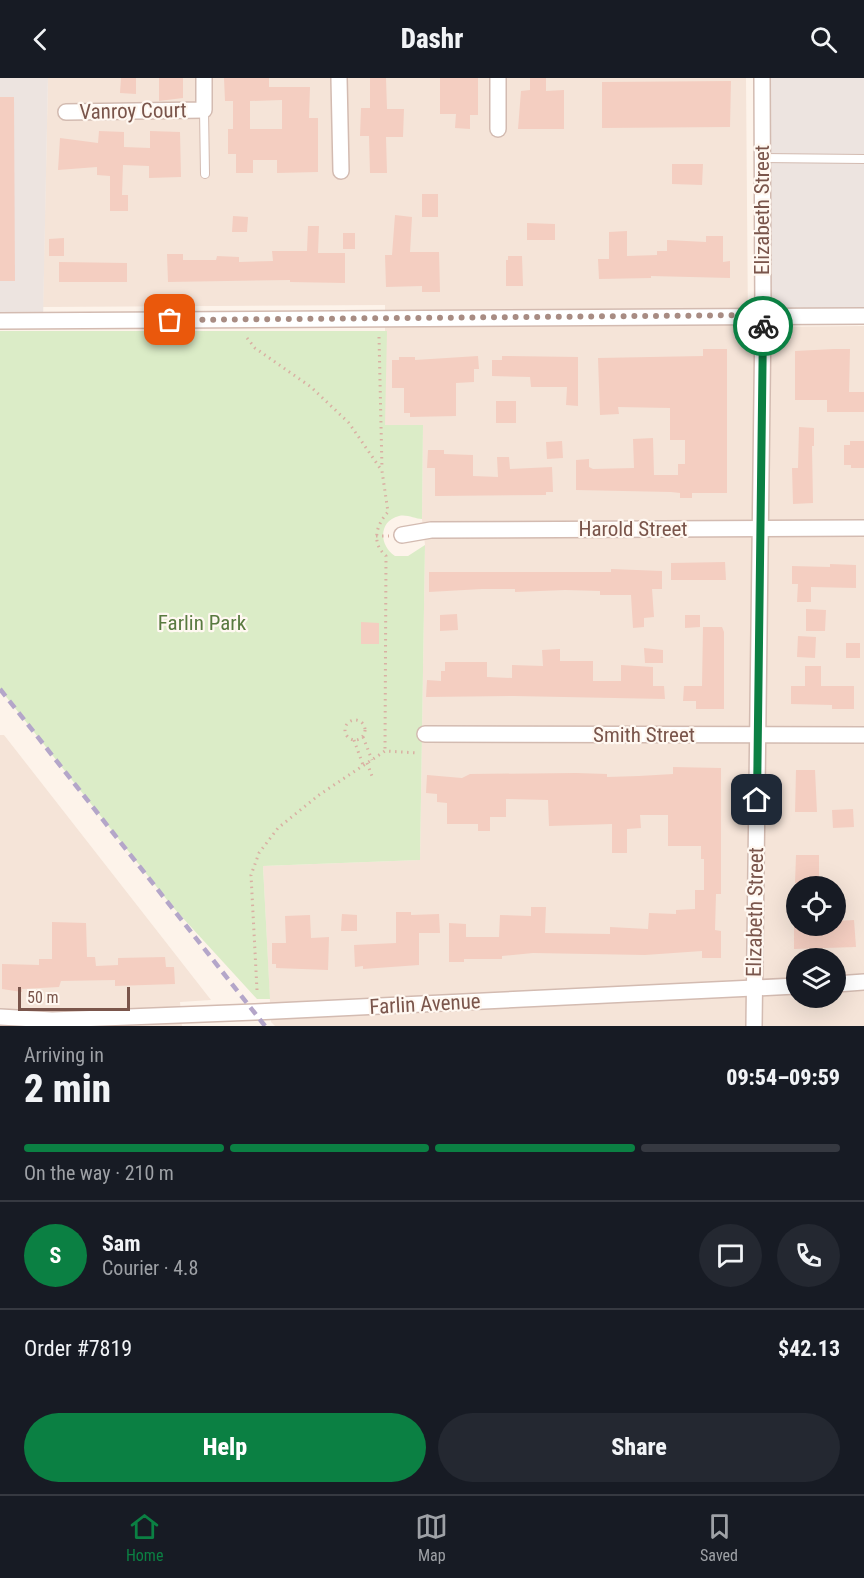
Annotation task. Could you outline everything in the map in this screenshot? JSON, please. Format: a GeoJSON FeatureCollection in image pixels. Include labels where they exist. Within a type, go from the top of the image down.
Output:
{"type":"FeatureCollection","features":[{"type":"Feature","properties":{"kind":"street","name":"Vanroy Court"},"geometry":{"type":"LineString","coordinates":[[66,112],[204,110],[204,78]]}},
{"type":"Feature","properties":{"kind":"street"},"geometry":{"type":"LineString","coordinates":[[339,78],[341,171]]}},
{"type":"Feature","properties":{"kind":"street"},"geometry":{"type":"LineString","coordinates":[[498,78],[498,129]]}},
{"type":"Feature","properties":{"kind":"street","name":"Elizabeth Street"},"geometry":{"type":"LineString","coordinates":[[754,1026],[763,315],[762,78]]}},
{"type":"Feature","properties":{"kind":"street"},"geometry":{"type":"LineString","coordinates":[[0,321],[864,316]]}},
{"type":"Feature","properties":{"kind":"street","name":"Harold Street"},"geometry":{"type":"LineString","coordinates":[[402,535],[432,530],[864,528]]}},
{"type":"Feature","properties":{"kind":"street","name":"Smith Street"},"geometry":{"type":"LineString","coordinates":[[425,734],[864,735]]}},
{"type":"Feature","properties":{"kind":"street"},"geometry":{"type":"LineString","coordinates":[[846,983],[864,982]]}},
{"type":"Feature","properties":{"kind":"street","name":"Farlin Avenue"},"geometry":{"type":"LineString","coordinates":[[0,1017],[52,1020],[786,986]]}},
{"type":"Feature","properties":{"kind":"street","name":"Farlin Avenue"},"geometry":{"type":"LineString","coordinates":[[33,1026],[52,1020]]}},
{"type":"Feature","properties":{"kind":"lane"},"geometry":{"type":"LineString","coordinates":[[204,110],[205,174]]}},
{"type":"Feature","properties":{"kind":"lane"},"geometry":{"type":"LineString","coordinates":[[762,158],[864,159]]}},
{"type":"Feature","properties":{"kind":"path"},"geometry":{"type":"LineString","coordinates":[[380,337],[382,471],[388,512],[378,527],[376,536],[378,545],[386,556],[385,751]]}},
{"type":"Feature","properties":{"kind":"path"},"geometry":{"type":"LineString","coordinates":[[247,338],[255,348],[311,387],[349,423],[382,471]]}},
{"type":"Feature","properties":{"kind":"path"},"geometry":{"type":"LineString","coordinates":[[354,740],[363,737],[366,731],[364,724],[359,720],[352,720],[346,724],[345,731],[348,737],[354,740],[372,776]]}},
{"type":"Feature","properties":{"kind":"path"},"geometry":{"type":"LineString","coordinates":[[363,737],[372,760]]}},
{"type":"Feature","properties":{"kind":"path"},"geometry":{"type":"LineString","coordinates":[[257,990],[251,875],[259,853],[278,828],[295,813],[385,751],[419,753]]}},
{"type":"Feature","properties":{"kind":"shaded area"},"geometry":{"type":"Polygon","coordinates":[[[0,78],[48,78],[43,321],[0,321],[0,78]]]}},
{"type":"Feature","properties":{"kind":"shaded area"},"geometry":{"type":"Polygon","coordinates":[[[48,78],[746,78],[748,327],[864,326],[864,1026],[275,1026],[271,1022],[263,866],[420,860],[425,545],[422,519],[423,425],[385,425],[385,305],[43,307],[48,78]]]}},
{"type":"Feature","properties":{"kind":"shaded area"},"geometry":{"type":"Polygon","coordinates":[[[762,78],[864,78],[864,316],[763,315],[762,78]]]}},
{"type":"Feature","properties":{"kind":"shaded area"},"geometry":{"type":"Polygon","coordinates":[[[0,735],[4,735],[211,1000],[180,1002],[182,1026],[0,1026],[0,735]]]}},
{"type":"Feature","properties":{"kind":"green space","name":"Farlin Park"},"geometry":{"type":"Polygon","coordinates":[[[0,331],[387,331],[385,425],[423,425],[422,519],[399,516],[387,523],[383,534],[386,546],[395,556],[408,556],[425,545],[420,860],[263,866],[270,999],[257,999],[171,905],[0,689],[0,331]]]}},
{"type":"Feature","properties":{"kind":"building"},"geometry":{"type":"Polygon","coordinates":[[[121,78],[136,78],[136,94],[120,93],[121,78]]]}},
{"type":"Feature","properties":{"kind":"building"},"geometry":{"type":"Polygon","coordinates":[[[159,78],[183,78],[183,98],[159,101],[159,78]]]}},
{"type":"Feature","properties":{"kind":"building"},"geometry":{"type":"Polygon","coordinates":[[[224,78],[269,78],[269,87],[310,87],[309,118],[318,118],[318,172],[277,173],[277,160],[253,160],[253,173],[236,173],[236,154],[228,154],[228,129],[233,129],[233,101],[225,101],[224,78]],[[282,100],[250,101],[250,129],[282,129],[282,100]]]}},
{"type":"Feature","properties":{"kind":"building"},"geometry":{"type":"Polygon","coordinates":[[[370,78],[386,78],[387,109],[404,109],[403,137],[386,137],[387,173],[370,173],[369,136],[360,136],[361,108],[370,108],[370,78]]]}},
{"type":"Feature","properties":{"kind":"building"},"geometry":{"type":"Polygon","coordinates":[[[440,78],[478,78],[478,115],[470,115],[470,129],[455,128],[456,114],[440,114],[440,78]]]}},
{"type":"Feature","properties":{"kind":"building"},"geometry":{"type":"Polygon","coordinates":[[[530,78],[546,78],[546,91],[564,90],[564,129],[518,129],[521,91],[530,90],[530,78]]]}},
{"type":"Feature","properties":{"kind":"building"},"geometry":{"type":"Polygon","coordinates":[[[731,81],[730,127],[602,128],[602,82],[731,81]]]}},
{"type":"Feature","properties":{"kind":"building"},"geometry":{"type":"Polygon","coordinates":[[[0,97],[14,97],[15,281],[0,281],[0,97]]]}},
{"type":"Feature","properties":{"kind":"building"},"geometry":{"type":"Polygon","coordinates":[[[99,131],[124,132],[124,147],[150,148],[150,131],[180,132],[181,177],[149,178],[149,166],[123,165],[122,195],[128,195],[128,211],[110,211],[110,176],[97,175],[97,167],[58,170],[60,138],[98,143],[99,131]]]}},
{"type":"Feature","properties":{"kind":"building"},"geometry":{"type":"Polygon","coordinates":[[[672,164],[703,164],[702,185],[672,184],[672,164]]]}},
{"type":"Feature","properties":{"kind":"building"},"geometry":{"type":"Polygon","coordinates":[[[422,194],[438,194],[438,217],[422,217],[422,194]]]}},
{"type":"Feature","properties":{"kind":"building"},"geometry":{"type":"Polygon","coordinates":[[[395,215],[412,217],[410,252],[439,252],[440,292],[422,292],[422,286],[386,287],[385,255],[392,255],[395,215]]]}},
{"type":"Feature","properties":{"kind":"building"},"geometry":{"type":"Polygon","coordinates":[[[233,216],[248,217],[247,232],[232,232],[233,216]]]}},
{"type":"Feature","properties":{"kind":"building"},"geometry":{"type":"Polygon","coordinates":[[[527,223],[555,224],[555,240],[527,240],[527,223]]]}},
{"type":"Feature","properties":{"kind":"building"},"geometry":{"type":"Polygon","coordinates":[[[308,226],[319,226],[318,253],[345,253],[345,283],[290,282],[290,280],[168,282],[167,254],[183,254],[183,260],[216,260],[217,256],[239,257],[239,262],[273,261],[272,251],[307,251],[308,226]]]}},
{"type":"Feature","properties":{"kind":"building"},"geometry":{"type":"Polygon","coordinates":[[[627,231],[627,256],[657,255],[657,251],[667,251],[667,240],[706,242],[706,236],[723,236],[723,262],[730,261],[730,278],[651,276],[651,278],[599,279],[598,259],[609,259],[609,232],[627,231]]]}},
{"type":"Feature","properties":{"kind":"building"},"geometry":{"type":"Polygon","coordinates":[[[343,233],[355,233],[355,249],[343,249],[343,233]]]}},
{"type":"Feature","properties":{"kind":"building"},"geometry":{"type":"Polygon","coordinates":[[[64,238],[64,256],[49,256],[49,239],[64,238]]]}},
{"type":"Feature","properties":{"kind":"building"},"geometry":{"type":"Polygon","coordinates":[[[508,256],[522,256],[523,286],[506,286],[508,256]]]}},
{"type":"Feature","properties":{"kind":"building"},"geometry":{"type":"Polygon","coordinates":[[[59,262],[127,263],[127,282],[59,282],[59,262]]]}},
{"type":"Feature","properties":{"kind":"building"},"geometry":{"type":"Polygon","coordinates":[[[703,349],[727,349],[727,493],[692,493],[692,498],[680,498],[680,493],[671,492],[576,490],[576,460],[589,459],[589,467],[593,469],[634,468],[633,439],[653,438],[654,475],[678,475],[678,464],[685,464],[685,440],[670,440],[670,408],[618,407],[619,414],[600,415],[598,358],[703,356],[703,349]]]}},
{"type":"Feature","properties":{"kind":"building"},"geometry":{"type":"Polygon","coordinates":[[[850,349],[849,392],[864,392],[864,412],[827,412],[827,400],[795,400],[795,351],[850,349]]]}},
{"type":"Feature","properties":{"kind":"building"},"geometry":{"type":"Polygon","coordinates":[[[478,356],[479,369],[474,369],[474,382],[456,383],[456,416],[410,417],[410,413],[404,413],[404,388],[392,388],[392,360],[399,360],[399,357],[415,357],[415,360],[478,356]]]}},
{"type":"Feature","properties":{"kind":"building"},"geometry":{"type":"Polygon","coordinates":[[[502,356],[578,357],[578,406],[566,405],[567,387],[531,387],[530,377],[492,376],[492,360],[502,360],[502,356]]]}},
{"type":"Feature","properties":{"kind":"building"},"geometry":{"type":"Polygon","coordinates":[[[496,401],[516,401],[516,423],[496,423],[496,401]]]}},
{"type":"Feature","properties":{"kind":"building"},"geometry":{"type":"Polygon","coordinates":[[[799,427],[814,428],[813,503],[793,504],[792,468],[798,468],[799,427]]]}},
{"type":"Feature","properties":{"kind":"building"},"geometry":{"type":"Polygon","coordinates":[[[562,441],[563,458],[547,459],[546,442],[562,441]]]}},
{"type":"Feature","properties":{"kind":"building"},"geometry":{"type":"Polygon","coordinates":[[[850,441],[864,441],[864,468],[851,468],[851,465],[844,465],[844,445],[850,445],[850,441]]]}},
{"type":"Feature","properties":{"kind":"building"},"geometry":{"type":"Polygon","coordinates":[[[428,450],[444,450],[444,454],[473,455],[473,476],[498,477],[497,457],[509,457],[510,469],[552,467],[553,492],[546,492],[546,495],[435,496],[435,468],[427,468],[428,450]]]}},
{"type":"Feature","properties":{"kind":"building"},"geometry":{"type":"Polygon","coordinates":[[[725,562],[726,580],[671,580],[671,563],[725,562]]]}},
{"type":"Feature","properties":{"kind":"building"},"geometry":{"type":"Polygon","coordinates":[[[830,564],[856,565],[856,588],[811,587],[811,602],[797,602],[798,584],[792,584],[792,566],[830,567],[830,564]]]}},
{"type":"Feature","properties":{"kind":"building"},"geometry":{"type":"Polygon","coordinates":[[[611,569],[662,571],[662,589],[652,589],[654,617],[644,618],[644,627],[633,628],[631,595],[600,595],[600,591],[565,590],[515,592],[515,589],[429,592],[429,572],[611,572],[611,569]]]}},
{"type":"Feature","properties":{"kind":"building"},"geometry":{"type":"Polygon","coordinates":[[[806,609],[826,610],[825,631],[806,631],[806,609]]]}},
{"type":"Feature","properties":{"kind":"building"},"geometry":{"type":"Polygon","coordinates":[[[457,614],[458,630],[440,631],[440,615],[457,614]]]}},
{"type":"Feature","properties":{"kind":"building"},"geometry":{"type":"Polygon","coordinates":[[[685,615],[700,615],[700,627],[685,628],[685,615]]]}},
{"type":"Feature","properties":{"kind":"building"},"geometry":{"type":"Polygon","coordinates":[[[361,622],[379,623],[379,644],[361,644],[361,622]]]}},
{"type":"Feature","properties":{"kind":"building"},"geometry":{"type":"Polygon","coordinates":[[[703,627],[722,627],[724,632],[724,709],[696,709],[696,701],[683,701],[684,686],[702,686],[703,627]]]}},
{"type":"Feature","properties":{"kind":"building"},"geometry":{"type":"Polygon","coordinates":[[[798,636],[816,637],[815,658],[797,657],[798,636]]]}},
{"type":"Feature","properties":{"kind":"building"},"geometry":{"type":"Polygon","coordinates":[[[846,643],[860,643],[860,658],[846,658],[846,643]]]}},
{"type":"Feature","properties":{"kind":"building"},"geometry":{"type":"Polygon","coordinates":[[[644,648],[663,650],[663,663],[645,663],[644,648]]]}},
{"type":"Feature","properties":{"kind":"building"},"geometry":{"type":"Polygon","coordinates":[[[560,649],[560,661],[593,661],[593,681],[621,681],[621,665],[653,667],[653,686],[664,686],[665,699],[426,697],[427,680],[441,681],[441,671],[445,671],[445,662],[487,662],[487,677],[512,678],[512,665],[543,666],[542,650],[560,649]]]}},
{"type":"Feature","properties":{"kind":"building"},"geometry":{"type":"Polygon","coordinates":[[[805,666],[821,666],[821,686],[854,686],[854,709],[832,709],[832,705],[791,704],[791,686],[805,686],[805,666]]]}},
{"type":"Feature","properties":{"kind":"building"},"geometry":{"type":"Polygon","coordinates":[[[673,767],[721,768],[721,894],[716,894],[715,930],[721,931],[721,958],[702,958],[702,951],[645,955],[533,953],[502,956],[502,959],[464,959],[464,962],[449,962],[449,923],[466,924],[466,937],[499,937],[500,915],[531,916],[531,907],[546,907],[545,933],[610,934],[610,927],[648,929],[649,913],[676,914],[676,910],[695,909],[695,890],[704,890],[704,859],[701,859],[701,846],[668,846],[668,815],[640,815],[641,828],[627,829],[627,853],[612,853],[612,824],[549,826],[548,800],[506,799],[506,817],[490,817],[490,831],[478,831],[478,824],[447,824],[447,803],[437,802],[437,794],[426,793],[427,775],[462,778],[470,774],[576,773],[607,774],[607,777],[639,776],[673,774],[673,767]]]}},
{"type":"Feature","properties":{"kind":"building"},"geometry":{"type":"Polygon","coordinates":[[[796,770],[815,770],[817,812],[795,812],[796,770]]]}},
{"type":"Feature","properties":{"kind":"building"},"geometry":{"type":"Polygon","coordinates":[[[853,809],[854,827],[833,828],[832,810],[853,809]]]}},
{"type":"Feature","properties":{"kind":"building"},"geometry":{"type":"Polygon","coordinates":[[[796,855],[819,855],[819,876],[795,876],[796,855]]]}},
{"type":"Feature","properties":{"kind":"building"},"geometry":{"type":"Polygon","coordinates":[[[396,912],[411,912],[411,915],[439,914],[440,933],[419,933],[419,965],[363,969],[363,966],[355,967],[354,945],[396,943],[396,912]]]}},
{"type":"Feature","properties":{"kind":"building"},"geometry":{"type":"Polygon","coordinates":[[[342,914],[357,915],[357,931],[341,931],[342,914]]]}},
{"type":"Feature","properties":{"kind":"building"},"geometry":{"type":"Polygon","coordinates":[[[310,915],[311,938],[329,937],[328,970],[276,968],[276,964],[272,964],[272,943],[286,943],[285,916],[310,915]]]}},
{"type":"Feature","properties":{"kind":"building"},"geometry":{"type":"Polygon","coordinates":[[[846,920],[854,920],[856,947],[794,948],[794,936],[846,936],[846,920]]]}},
{"type":"Feature","properties":{"kind":"building"},"geometry":{"type":"Polygon","coordinates":[[[52,922],[86,923],[87,957],[95,957],[96,966],[118,965],[118,958],[165,957],[166,967],[174,967],[175,984],[115,986],[115,980],[61,981],[59,987],[22,989],[22,992],[2,989],[2,964],[39,965],[39,959],[52,959],[52,922]]]}},
{"type":"Feature","properties":{"kind":"railway"},"geometry":{"type":"LineString","coordinates":[[0,689],[265,1026]]}},
{"type":"Feature","properties":{"kind":"way so far"},"geometry":{"type":"LineString","coordinates":[[170,320],[763,315],[763,326]]}},
{"type":"Feature","properties":{"kind":"route"},"geometry":{"type":"LineString","coordinates":[[757,800],[763,326]]}}]}
